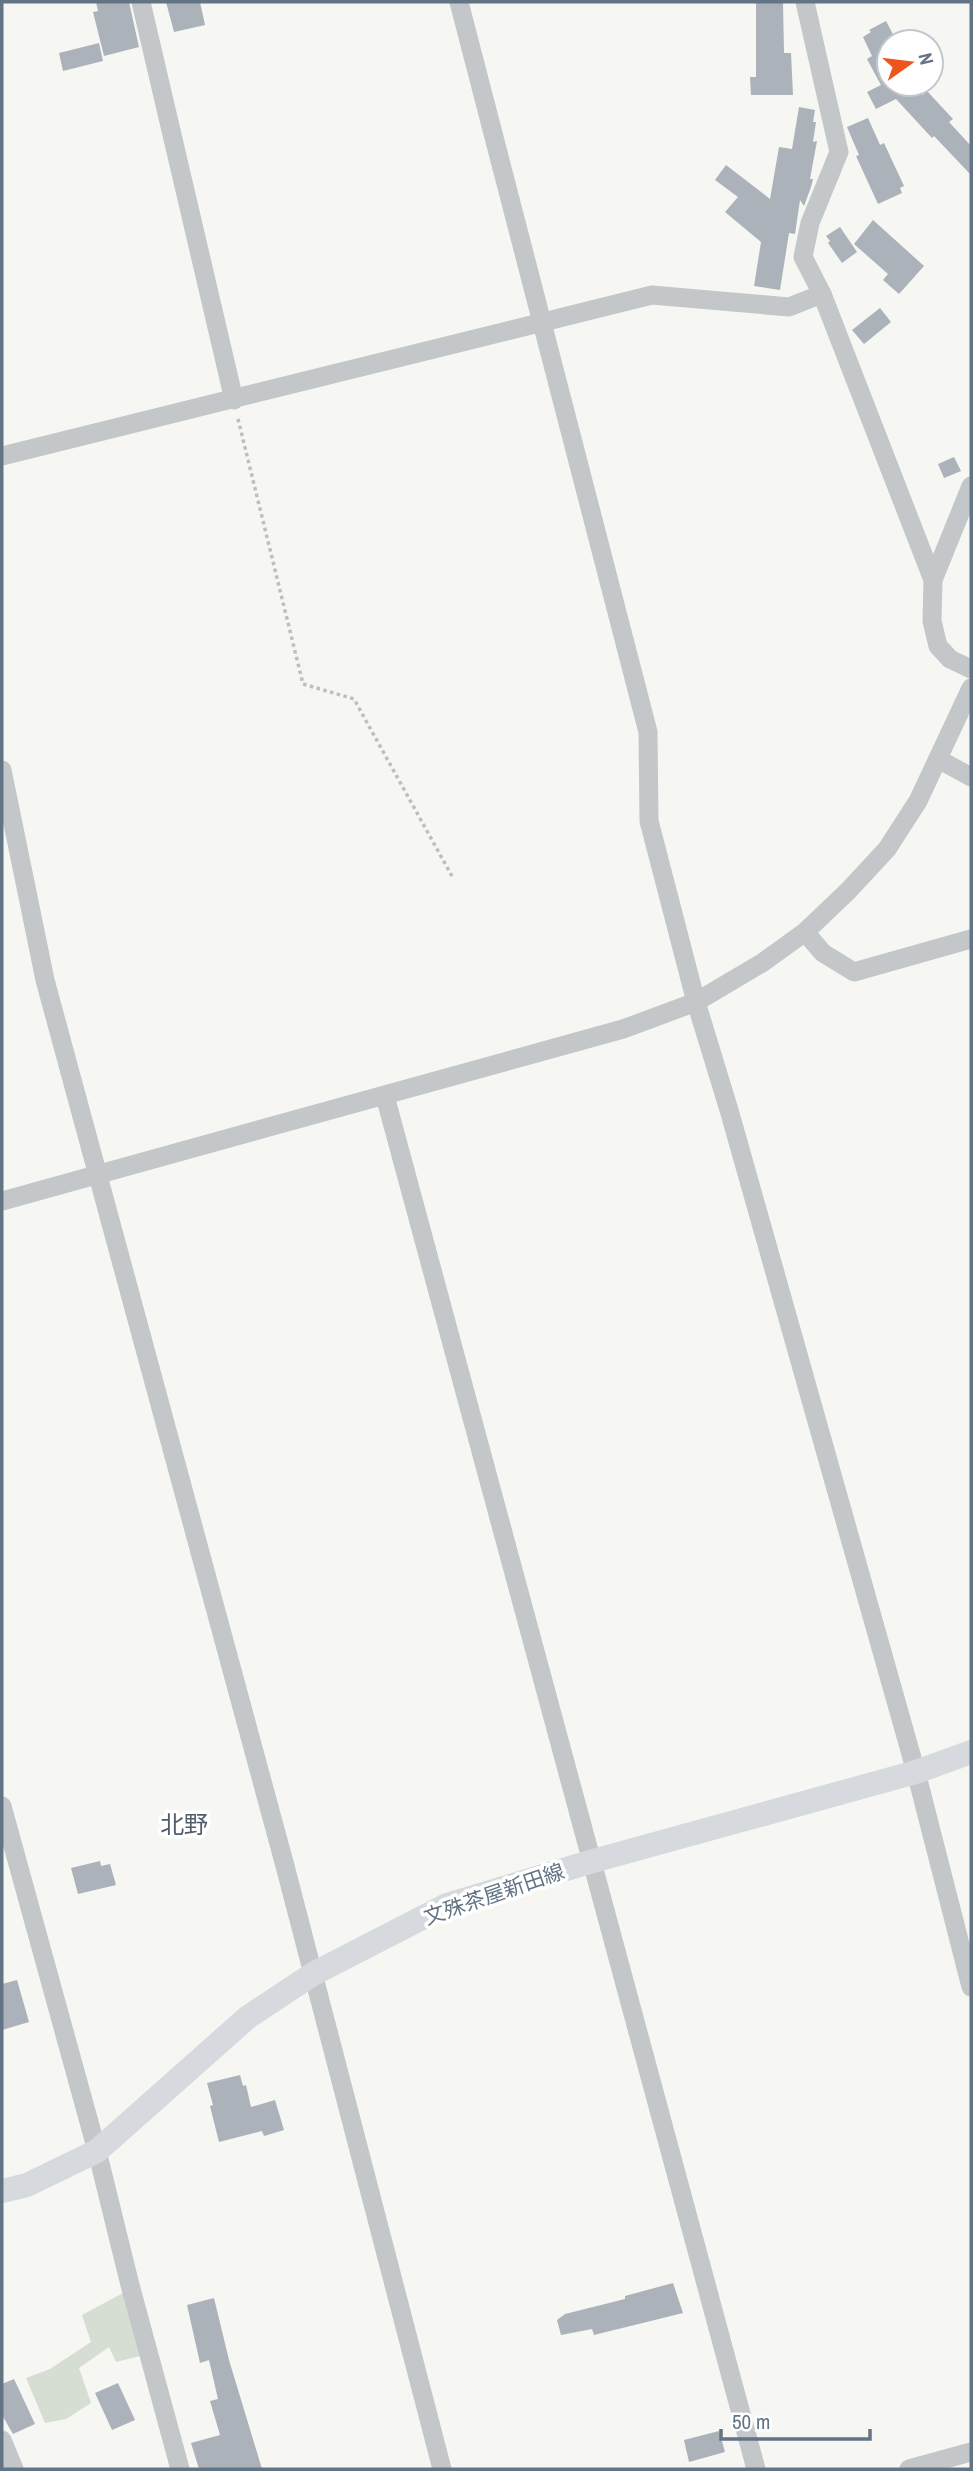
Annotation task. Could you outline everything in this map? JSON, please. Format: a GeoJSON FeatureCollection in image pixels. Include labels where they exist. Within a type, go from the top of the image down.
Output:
{"type":"FeatureCollection","features":[{"type":"Feature","properties":{"kind":"main road","name":"文殊茶屋新田線"},"geometry":{"type":"LineString","coordinates":[[2,2191],[27,2185],[97,2151],[248,2017],[313,1974],[447,1905],[593,1861],[916,1772],[971,1752]]}},
{"type":"Feature","properties":{"kind":"street"},"geometry":{"type":"LineString","coordinates":[[141,2],[234,400]]}},
{"type":"Feature","properties":{"kind":"street"},"geometry":{"type":"LineString","coordinates":[[459,2],[648,732],[649,821],[696,1002],[916,1772],[971,1987]]}},
{"type":"Feature","properties":{"kind":"street"},"geometry":{"type":"LineString","coordinates":[[805,2],[839,152],[810,223],[803,257],[822,294],[933,580]]}},
{"type":"Feature","properties":{"kind":"street"},"geometry":{"type":"LineString","coordinates":[[2,456],[652,295],[789,307],[822,294]]}},
{"type":"Feature","properties":{"kind":"street"},"geometry":{"type":"LineString","coordinates":[[971,486],[933,580],[932,621],[938,646],[950,659],[971,669]]}},
{"type":"Feature","properties":{"kind":"street"},"geometry":{"type":"LineString","coordinates":[[2,1201],[623,1029],[696,1002],[762,963],[805,932],[887,849],[918,801],[971,688]]}},
{"type":"Feature","properties":{"kind":"street"},"geometry":{"type":"LineString","coordinates":[[938,759],[971,777]]}},
{"type":"Feature","properties":{"kind":"street"},"geometry":{"type":"LineString","coordinates":[[2,770],[45,980],[313,1974],[442,2469]]}},
{"type":"Feature","properties":{"kind":"street"},"geometry":{"type":"LineString","coordinates":[[805,932],[823,953],[854,972],[971,939]]}},
{"type":"Feature","properties":{"kind":"street"},"geometry":{"type":"LineString","coordinates":[[385,1096],[756,2469]]}},
{"type":"Feature","properties":{"kind":"street"},"geometry":{"type":"LineString","coordinates":[[2,1806],[97,2151],[180,2469]]}},
{"type":"Feature","properties":{"kind":"street"},"geometry":{"type":"LineString","coordinates":[[2,2440],[15,2469]]}},
{"type":"Feature","properties":{"kind":"street"},"geometry":{"type":"LineString","coordinates":[[909,2469],[971,2452]]}},
{"type":"Feature","properties":{"kind":"path"},"geometry":{"type":"LineString","coordinates":[[234,400],[303,684],[354,699],[453,878]]}},
{"type":"Feature","properties":{"kind":"shaded area"},"geometry":{"type":"Polygon","coordinates":[[[123,2293],[140,2356],[116,2362],[109,2347],[79,2368],[91,2403],[66,2419],[45,2423],[26,2378],[50,2369],[91,2342],[82,2315],[123,2293]]]}},
{"type":"Feature","properties":{"kind":"building"},"geometry":{"type":"Polygon","coordinates":[[[96,2],[129,2],[139,47],[104,56],[93,12],[98,11],[96,2]]]}},
{"type":"Feature","properties":{"kind":"building"},"geometry":{"type":"Polygon","coordinates":[[[166,2],[200,2],[205,25],[174,32],[166,2]]]}},
{"type":"Feature","properties":{"kind":"building"},"geometry":{"type":"Polygon","coordinates":[[[756,2],[783,2],[784,53],[791,53],[793,95],[751,95],[750,77],[756,77],[756,2]]]}},
{"type":"Feature","properties":{"kind":"building"},"geometry":{"type":"Polygon","coordinates":[[[886,21],[890,28],[875,28],[875,74],[867,59],[872,56],[863,37],[871,32],[869,30],[886,21]]]}},
{"type":"Feature","properties":{"kind":"building"},"geometry":{"type":"Polygon","coordinates":[[[99,43],[103,61],[63,71],[59,53],[99,43]]]}},
{"type":"Feature","properties":{"kind":"building"},"geometry":{"type":"Polygon","coordinates":[[[875,88],[875,98],[934,98],[953,119],[949,122],[971,146],[971,175],[896,99],[876,109],[867,92],[875,88]]]}},
{"type":"Feature","properties":{"kind":"building"},"geometry":{"type":"Polygon","coordinates":[[[799,107],[815,110],[813,142],[817,141],[811,187],[804,206],[800,200],[795,234],[789,233],[780,290],[754,286],[761,242],[725,212],[738,197],[715,180],[726,165],[770,199],[779,147],[792,149],[799,107]]]}},
{"type":"Feature","properties":{"kind":"building"},"geometry":{"type":"Polygon","coordinates":[[[868,118],[880,145],[884,143],[904,186],[900,188],[902,193],[878,204],[856,156],[859,155],[847,127],[868,118]]]}},
{"type":"Feature","properties":{"kind":"building"},"geometry":{"type":"Polygon","coordinates":[[[873,220],[924,266],[899,294],[883,280],[888,274],[854,244],[873,220]]]}},
{"type":"Feature","properties":{"kind":"building"},"geometry":{"type":"Polygon","coordinates":[[[840,227],[857,252],[842,263],[826,236],[840,227]]]}},
{"type":"Feature","properties":{"kind":"building"},"geometry":{"type":"Polygon","coordinates":[[[880,308],[891,322],[864,344],[852,330],[880,308]]]}},
{"type":"Feature","properties":{"kind":"building"},"geometry":{"type":"Polygon","coordinates":[[[954,457],[961,471],[944,478],[938,464],[954,457]]]}},
{"type":"Feature","properties":{"kind":"building"},"geometry":{"type":"Polygon","coordinates":[[[100,1861],[101,1866],[110,1864],[116,1885],[78,1894],[71,1868],[100,1861]]]}},
{"type":"Feature","properties":{"kind":"building"},"geometry":{"type":"Polygon","coordinates":[[[17,1980],[29,2022],[2,2030],[2,1984],[17,1980]]]}},
{"type":"Feature","properties":{"kind":"building"},"geometry":{"type":"Polygon","coordinates":[[[240,2075],[243,2086],[246,2085],[251,2107],[275,2100],[284,2130],[264,2136],[262,2131],[219,2142],[207,2083],[240,2075]]]}},
{"type":"Feature","properties":{"kind":"building"},"geometry":{"type":"Polygon","coordinates":[[[673,2283],[683,2313],[594,2335],[592,2329],[561,2335],[557,2320],[565,2314],[625,2299],[625,2296],[673,2283]]]}},
{"type":"Feature","properties":{"kind":"building"},"geometry":{"type":"Polygon","coordinates":[[[214,2298],[229,2360],[262,2469],[199,2469],[191,2443],[220,2435],[210,2401],[218,2399],[209,2360],[200,2363],[187,2305],[214,2298]]]}},
{"type":"Feature","properties":{"kind":"building"},"geometry":{"type":"Polygon","coordinates":[[[14,2379],[35,2424],[13,2434],[2,2415],[2,2384],[14,2379]]]}},
{"type":"Feature","properties":{"kind":"building"},"geometry":{"type":"Polygon","coordinates":[[[118,2383],[135,2420],[112,2430],[95,2393],[118,2383]]]}},
{"type":"Feature","properties":{"kind":"building"},"geometry":{"type":"Polygon","coordinates":[[[719,2431],[725,2452],[689,2462],[684,2440],[719,2431]]]}},
{"type":"Feature","properties":{"kind":"district","name":"北野"},"geometry":{"type":"Point","coordinates":[184,1824]}}]}
